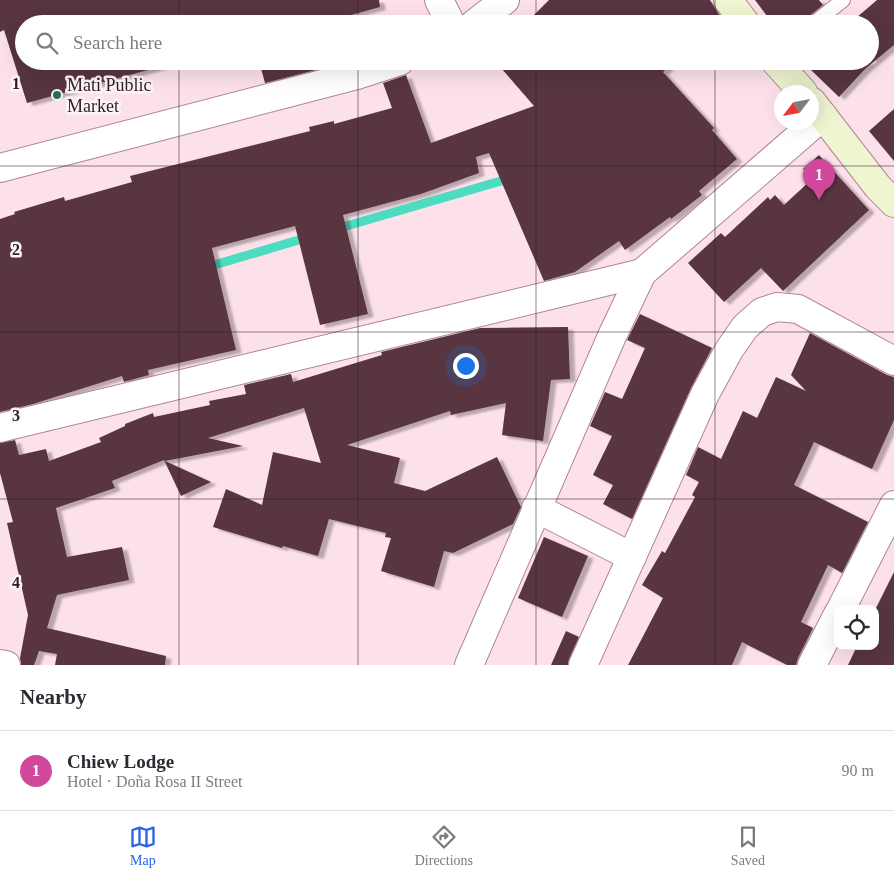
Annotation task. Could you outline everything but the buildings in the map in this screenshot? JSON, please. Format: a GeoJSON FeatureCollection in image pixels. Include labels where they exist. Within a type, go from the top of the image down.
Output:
{"type":"FeatureCollection","features":[{"type":"Feature","properties":{"kind":"main road"},"geometry":{"type":"LineString","coordinates":[[728,0],[739,15]]}},
{"type":"Feature","properties":{"kind":"main road"},"geometry":{"type":"LineString","coordinates":[[783,70],[797,85]]}},
{"type":"Feature","properties":{"kind":"main road"},"geometry":{"type":"LineString","coordinates":[[819,112],[878,187],[894,203]]}},
{"type":"Feature","properties":{"kind":"street"},"geometry":{"type":"LineString","coordinates":[[439,0],[446,15]]}},
{"type":"Feature","properties":{"kind":"street"},"geometry":{"type":"LineString","coordinates":[[486,15],[505,0]]}},
{"type":"Feature","properties":{"kind":"street"},"geometry":{"type":"LineString","coordinates":[[0,168],[372,70]]}},
{"type":"Feature","properties":{"kind":"street"},"geometry":{"type":"LineString","coordinates":[[469,665],[536,508],[642,273],[795,130]]}},
{"type":"Feature","properties":{"kind":"street"},"geometry":{"type":"LineString","coordinates":[[0,428],[642,273]]}},
{"type":"Feature","properties":{"kind":"street"},"geometry":{"type":"LineString","coordinates":[[583,665],[706,394],[729,350],[745,327],[762,312],[777,307],[798,310],[894,361]]}},
{"type":"Feature","properties":{"kind":"street"},"geometry":{"type":"LineString","coordinates":[[843,605],[894,505]]}},
{"type":"Feature","properties":{"kind":"street"},"geometry":{"type":"LineString","coordinates":[[536,508],[632,557]]}},
{"type":"Feature","properties":{"kind":"street"},"geometry":{"type":"LineString","coordinates":[[812,665],[834,622]]}},
{"type":"Feature","properties":{"kind":"street"},"geometry":{"type":"LineString","coordinates":[[0,664],[6,665]]}},
{"type":"Feature","properties":{"kind":"lane"},"geometry":{"type":"LineString","coordinates":[[824,15],[843,0]]}},
{"type":"Feature","properties":{"kind":"waterway"},"geometry":{"type":"LineString","coordinates":[[336,229],[511,178]]}},
{"type":"Feature","properties":{"kind":"waterway"},"geometry":{"type":"LineString","coordinates":[[204,268],[309,237]]}},
{"type":"Feature","properties":{"kind":"place","name":"Mati Public Market"},"geometry":{"type":"Point","coordinates":[57,95]}},
{"type":"Feature","properties":{"kind":"place","name":"Chiew Lodge"},"geometry":{"type":"Point","coordinates":[819,200]}}]}
